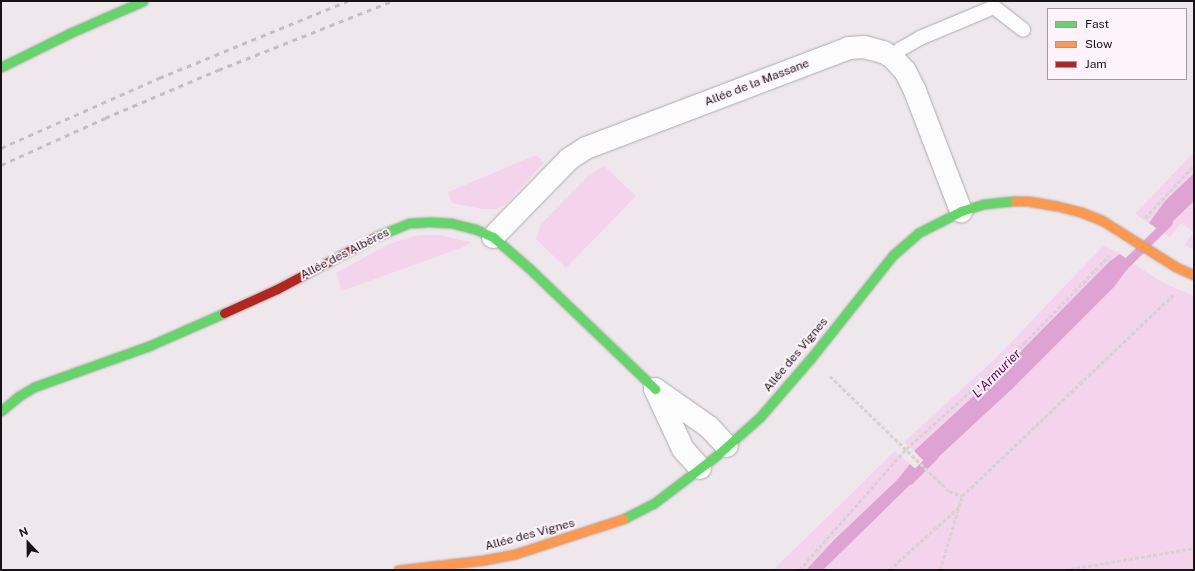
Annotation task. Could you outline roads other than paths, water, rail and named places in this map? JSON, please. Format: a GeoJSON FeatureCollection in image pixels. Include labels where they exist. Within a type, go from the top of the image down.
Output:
{"type":"FeatureCollection","features":[{"type":"Feature","properties":{"kind":"street"},"geometry":{"type":"LineString","coordinates":[[1,67],[70,33],[143,1]]}},
{"type":"Feature","properties":{"kind":"street","name":"Allée de la Massane"},"geometry":{"type":"LineString","coordinates":[[493,237],[569,159],[586,148],[606,139],[727,95],[848,48],[864,47],[875,49],[892,57],[905,71],[915,90],[961,211]]}},
{"type":"Feature","properties":{"kind":"street","name":"Allée des Vignes"},"geometry":{"type":"LineString","coordinates":[[398,570],[500,557],[551,544],[627,518],[653,504],[728,446],[760,416],[811,358],[893,255],[918,233],[961,211],[1005,201],[1028,201],[1081,212],[1102,221],[1193,275]]}},
{"type":"Feature","properties":{"kind":"street","name":"Allée des Albères"},"geometry":{"type":"LineString","coordinates":[[1,411],[19,396],[34,387],[151,345],[208,321],[277,289],[364,242],[398,227],[410,223],[432,222],[451,223],[475,229],[493,237],[529,268],[655,389],[709,427],[728,446]]}},
{"type":"Feature","properties":{"kind":"street","name":"Allée des Albères"},"geometry":{"type":"LineString","coordinates":[[655,389],[683,449],[700,468]]}},
{"type":"Feature","properties":{"kind":"lane"},"geometry":{"type":"LineString","coordinates":[[892,57],[901,48],[920,38],[994,7],[1023,30]]}},
{"type":"Feature","properties":{"kind":"waterway","name":"L'Armurier"},"geometry":{"type":"LineString","coordinates":[[1120,269],[1168,222]]}},
{"type":"Feature","properties":{"kind":"waterway","name":"L'Armurier"},"geometry":{"type":"LineString","coordinates":[[909,480],[934,455]]}},
{"type":"Feature","properties":{"kind":"railway"},"geometry":{"type":"LineString","coordinates":[[1,148],[159,78],[348,1]]}},
{"type":"Feature","properties":{"kind":"railway"},"geometry":{"type":"LineString","coordinates":[[1,165],[105,118],[218,70],[392,1]]}}]}
